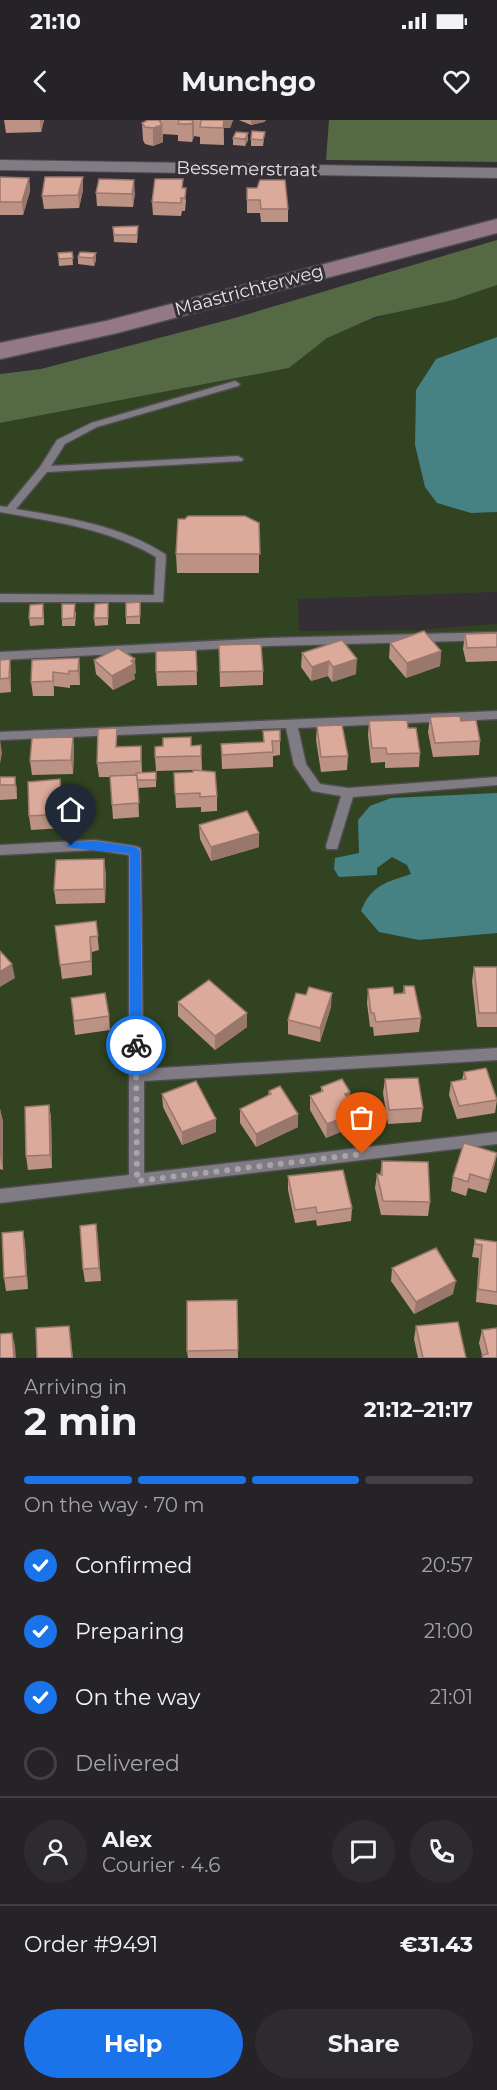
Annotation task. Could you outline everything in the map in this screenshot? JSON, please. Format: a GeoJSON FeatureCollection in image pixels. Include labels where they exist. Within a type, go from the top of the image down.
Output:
{"type":"FeatureCollection","features":[{"type":"Feature","properties":{"kind":"main road","name":"Maastrichterweg"},"geometry":{"type":"LineString","coordinates":[[0,351],[108,328],[497,226]]}},
{"type":"Feature","properties":{"kind":"street","name":"Bessemerstraat"},"geometry":{"type":"LineString","coordinates":[[0,165],[496,173]]}},
{"type":"Feature","properties":{"kind":"lane"},"geometry":{"type":"LineString","coordinates":[[5,510],[44,469],[61,442],[93,425],[235,384]]}},
{"type":"Feature","properties":{"kind":"lane"},"geometry":{"type":"LineString","coordinates":[[44,469],[238,459]]}},
{"type":"Feature","properties":{"kind":"lane"},"geometry":{"type":"LineString","coordinates":[[0,598],[159,599],[160,556],[143,544],[122,534],[5,510]]}},
{"type":"Feature","properties":{"kind":"lane"},"geometry":{"type":"LineString","coordinates":[[0,656],[268,642],[497,636]]}},
{"type":"Feature","properties":{"kind":"lane"},"geometry":{"type":"LineString","coordinates":[[0,736],[497,715]]}},
{"type":"Feature","properties":{"kind":"lane"},"geometry":{"type":"LineString","coordinates":[[291,724],[300,765],[316,788],[348,793],[497,781]]}},
{"type":"Feature","properties":{"kind":"lane"},"geometry":{"type":"LineString","coordinates":[[332,846],[348,793]]}},
{"type":"Feature","properties":{"kind":"lane"},"geometry":{"type":"LineString","coordinates":[[0,850],[95,845],[135,851],[137,1181]]}},
{"type":"Feature","properties":{"kind":"lane"},"geometry":{"type":"LineString","coordinates":[[136,1075],[497,1054]]}},
{"type":"Feature","properties":{"kind":"lane"},"geometry":{"type":"LineString","coordinates":[[0,1196],[497,1138]]}},
{"type":"Feature","properties":{"kind":"green space"},"geometry":{"type":"Polygon","coordinates":[[[329,120],[497,120],[497,162],[326,160],[329,120]]]}},
{"type":"Feature","properties":{"kind":"green space"},"geometry":{"type":"Polygon","coordinates":[[[497,240],[497,285],[453,300],[375,317],[327,338],[289,368],[0,423],[0,374],[41,369],[235,318],[497,240]]]}},
{"type":"Feature","properties":{"kind":"green space"},"geometry":{"type":"Polygon","coordinates":[[[497,285],[497,337],[436,359],[416,390],[415,445],[425,487],[471,513],[497,512],[497,592],[298,599],[299,631],[418,630],[497,624],[497,1358],[0,1358],[0,423],[289,368],[324,340],[349,328],[497,285]]]}},
{"type":"Feature","properties":{"kind":"water"},"geometry":{"type":"Polygon","coordinates":[[[497,337],[497,512],[471,513],[437,503],[425,487],[415,445],[416,390],[436,359],[497,337]]]}},
{"type":"Feature","properties":{"kind":"water"},"geometry":{"type":"Polygon","coordinates":[[[497,793],[497,933],[419,940],[379,932],[361,911],[365,902],[381,886],[411,874],[407,865],[392,857],[377,868],[377,875],[339,877],[334,869],[335,858],[359,853],[358,820],[370,806],[391,798],[497,793]]]}},
{"type":"Feature","properties":{"kind":"building"},"geometry":{"type":"Polygon","coordinates":[[[148,120],[159,120],[162,125],[153,128],[145,127],[142,123],[148,120]]]}},
{"type":"Feature","properties":{"kind":"building"},"geometry":{"type":"Polygon","coordinates":[[[179,120],[193,120],[192,124],[178,124],[179,120]]]}},
{"type":"Feature","properties":{"kind":"building"},"geometry":{"type":"Polygon","coordinates":[[[201,120],[224,120],[223,128],[200,127],[201,120]]]}},
{"type":"Feature","properties":{"kind":"building"},"geometry":{"type":"Polygon","coordinates":[[[252,131],[265,132],[263,140],[251,139],[252,131]]]}},
{"type":"Feature","properties":{"kind":"building"},"geometry":{"type":"Polygon","coordinates":[[[236,132],[248,133],[245,139],[233,138],[236,132]]]}},
{"type":"Feature","properties":{"kind":"building"},"geometry":{"type":"Polygon","coordinates":[[[0,177],[29,178],[22,202],[0,202],[0,177]]]}},
{"type":"Feature","properties":{"kind":"building"},"geometry":{"type":"Polygon","coordinates":[[[45,177],[83,177],[78,195],[42,196],[45,177]]]}},
{"type":"Feature","properties":{"kind":"building"},"geometry":{"type":"Polygon","coordinates":[[[99,179],[134,180],[132,194],[96,193],[99,179]]]}},
{"type":"Feature","properties":{"kind":"building"},"geometry":{"type":"Polygon","coordinates":[[[155,179],[183,179],[182,188],[186,188],[185,198],[181,198],[181,203],[152,202],[155,179]]]}},
{"type":"Feature","properties":{"kind":"building"},"geometry":{"type":"Polygon","coordinates":[[[260,180],[285,180],[288,209],[261,209],[260,200],[247,200],[247,188],[257,188],[260,180]]]}},
{"type":"Feature","properties":{"kind":"building"},"geometry":{"type":"Polygon","coordinates":[[[138,226],[137,235],[114,235],[113,227],[138,226]]]}},
{"type":"Feature","properties":{"kind":"building"},"geometry":{"type":"Polygon","coordinates":[[[72,252],[73,258],[59,259],[58,253],[72,252]]]}},
{"type":"Feature","properties":{"kind":"building"},"geometry":{"type":"Polygon","coordinates":[[[80,252],[96,253],[93,258],[78,257],[80,252]]]}},
{"type":"Feature","properties":{"kind":"building"},"geometry":{"type":"Polygon","coordinates":[[[188,516],[245,516],[259,523],[260,554],[176,554],[178,519],[185,519],[188,516]]]}},
{"type":"Feature","properties":{"kind":"building"},"geometry":{"type":"Polygon","coordinates":[[[140,602],[140,616],[126,617],[126,603],[140,602]]]}},
{"type":"Feature","properties":{"kind":"building"},"geometry":{"type":"Polygon","coordinates":[[[108,603],[108,618],[94,618],[95,604],[108,603]]]}},
{"type":"Feature","properties":{"kind":"building"},"geometry":{"type":"Polygon","coordinates":[[[43,604],[43,618],[29,618],[30,605],[43,604]]]}},
{"type":"Feature","properties":{"kind":"building"},"geometry":{"type":"Polygon","coordinates":[[[62,604],[75,604],[74,618],[62,619],[62,604]]]}},
{"type":"Feature","properties":{"kind":"building"},"geometry":{"type":"Polygon","coordinates":[[[424,631],[441,651],[407,663],[390,643],[424,631]]]}},
{"type":"Feature","properties":{"kind":"building"},"geometry":{"type":"Polygon","coordinates":[[[497,633],[497,647],[467,648],[465,634],[497,633]]]}},
{"type":"Feature","properties":{"kind":"building"},"geometry":{"type":"Polygon","coordinates":[[[342,640],[357,659],[333,667],[329,661],[312,667],[302,653],[342,640]]]}},
{"type":"Feature","properties":{"kind":"building"},"geometry":{"type":"Polygon","coordinates":[[[261,644],[263,671],[220,672],[219,645],[261,644]]]}},
{"type":"Feature","properties":{"kind":"building"},"geometry":{"type":"Polygon","coordinates":[[[118,648],[135,659],[131,661],[134,664],[112,676],[94,660],[118,648]]]}},
{"type":"Feature","properties":{"kind":"building"},"geometry":{"type":"Polygon","coordinates":[[[196,650],[197,671],[156,672],[156,651],[196,650]]]}},
{"type":"Feature","properties":{"kind":"building"},"geometry":{"type":"Polygon","coordinates":[[[79,658],[78,671],[69,671],[69,674],[53,672],[53,681],[31,682],[32,660],[79,658]]]}},
{"type":"Feature","properties":{"kind":"building"},"geometry":{"type":"Polygon","coordinates":[[[10,659],[9,678],[0,679],[0,660],[10,659]]]}},
{"type":"Feature","properties":{"kind":"building"},"geometry":{"type":"Polygon","coordinates":[[[460,716],[461,721],[476,720],[480,741],[435,743],[430,717],[460,716]]]}},
{"type":"Feature","properties":{"kind":"building"},"geometry":{"type":"Polygon","coordinates":[[[407,720],[408,728],[416,728],[420,753],[387,754],[386,748],[372,748],[369,721],[407,720]]]}},
{"type":"Feature","properties":{"kind":"building"},"geometry":{"type":"Polygon","coordinates":[[[342,725],[348,756],[321,757],[317,726],[342,725]]]}},
{"type":"Feature","properties":{"kind":"building"},"geometry":{"type":"Polygon","coordinates":[[[117,728],[116,747],[141,746],[141,761],[97,763],[98,729],[117,728]]]}},
{"type":"Feature","properties":{"kind":"building"},"geometry":{"type":"Polygon","coordinates":[[[280,730],[280,741],[272,741],[273,752],[222,755],[221,744],[264,742],[263,731],[280,730]]]}},
{"type":"Feature","properties":{"kind":"building"},"geometry":{"type":"Polygon","coordinates":[[[73,737],[71,760],[30,761],[32,738],[73,737]]]}},
{"type":"Feature","properties":{"kind":"building"},"geometry":{"type":"Polygon","coordinates":[[[191,737],[191,746],[201,745],[201,756],[155,757],[155,747],[163,746],[163,738],[191,737]]]}},
{"type":"Feature","properties":{"kind":"building"},"geometry":{"type":"Polygon","coordinates":[[[193,770],[215,772],[217,796],[200,797],[200,793],[175,794],[174,773],[193,772],[193,770]]]}},
{"type":"Feature","properties":{"kind":"building"},"geometry":{"type":"Polygon","coordinates":[[[156,772],[156,780],[137,780],[136,773],[156,772]]]}},
{"type":"Feature","properties":{"kind":"building"},"geometry":{"type":"Polygon","coordinates":[[[137,775],[139,803],[112,805],[110,776],[137,775]]]}},
{"type":"Feature","properties":{"kind":"building"},"geometry":{"type":"Polygon","coordinates":[[[0,777],[15,777],[15,785],[0,785],[0,777]]]}},
{"type":"Feature","properties":{"kind":"building"},"geometry":{"type":"Polygon","coordinates":[[[60,779],[62,814],[29,816],[28,782],[60,779]]]}},
{"type":"Feature","properties":{"kind":"building"},"geometry":{"type":"Polygon","coordinates":[[[247,811],[259,833],[211,847],[199,825],[247,811]]]}},
{"type":"Feature","properties":{"kind":"building"},"geometry":{"type":"Polygon","coordinates":[[[104,859],[104,889],[54,890],[56,860],[104,859]]]}},
{"type":"Feature","properties":{"kind":"building"},"geometry":{"type":"Polygon","coordinates":[[[96,921],[98,936],[90,937],[91,961],[60,965],[55,926],[96,921]]]}},
{"type":"Feature","properties":{"kind":"building"},"geometry":{"type":"Polygon","coordinates":[[[0,951],[12,964],[0,972],[0,951]]]}},
{"type":"Feature","properties":{"kind":"building"},"geometry":{"type":"Polygon","coordinates":[[[474,967],[497,967],[497,1013],[479,1013],[474,967]]]}},
{"type":"Feature","properties":{"kind":"building"},"geometry":{"type":"Polygon","coordinates":[[[209,980],[247,1013],[215,1036],[178,1002],[209,980]]]}},
{"type":"Feature","properties":{"kind":"building"},"geometry":{"type":"Polygon","coordinates":[[[404,986],[414,986],[421,1018],[376,1022],[374,1013],[371,1013],[368,989],[393,987],[394,994],[405,993],[404,986]]]}},
{"type":"Feature","properties":{"kind":"building"},"geometry":{"type":"Polygon","coordinates":[[[309,987],[332,993],[320,1028],[288,1020],[296,993],[306,995],[309,987]]]}},
{"type":"Feature","properties":{"kind":"building"},"geometry":{"type":"Polygon","coordinates":[[[105,993],[109,1016],[74,1021],[71,998],[105,993]]]}},
{"type":"Feature","properties":{"kind":"building"},"geometry":{"type":"Polygon","coordinates":[[[486,1068],[497,1100],[459,1106],[451,1082],[466,1079],[464,1072],[486,1068]]]}},
{"type":"Feature","properties":{"kind":"building"},"geometry":{"type":"Polygon","coordinates":[[[418,1078],[423,1108],[389,1110],[385,1079],[418,1078]]]}},
{"type":"Feature","properties":{"kind":"building"},"geometry":{"type":"Polygon","coordinates":[[[342,1079],[350,1092],[345,1094],[356,1112],[327,1124],[310,1096],[323,1091],[321,1087],[342,1079]]]}},
{"type":"Feature","properties":{"kind":"building"},"geometry":{"type":"Polygon","coordinates":[[[196,1081],[216,1119],[182,1132],[162,1094],[196,1081]]]}},
{"type":"Feature","properties":{"kind":"building"},"geometry":{"type":"Polygon","coordinates":[[[280,1086],[298,1114],[256,1134],[240,1109],[271,1094],[269,1091],[280,1086]]]}},
{"type":"Feature","properties":{"kind":"building"},"geometry":{"type":"Polygon","coordinates":[[[49,1105],[50,1155],[26,1156],[25,1107],[49,1105]]]}},
{"type":"Feature","properties":{"kind":"building"},"geometry":{"type":"Polygon","coordinates":[[[464,1143],[497,1153],[489,1180],[470,1174],[468,1182],[453,1177],[464,1143]]]}},
{"type":"Feature","properties":{"kind":"building"},"geometry":{"type":"Polygon","coordinates":[[[382,1161],[428,1162],[430,1202],[383,1201],[377,1174],[382,1175],[382,1161]]]}},
{"type":"Feature","properties":{"kind":"building"},"geometry":{"type":"Polygon","coordinates":[[[343,1170],[352,1208],[317,1213],[316,1207],[295,1210],[288,1176],[343,1170]]]}},
{"type":"Feature","properties":{"kind":"building"},"geometry":{"type":"Polygon","coordinates":[[[96,1224],[99,1268],[83,1269],[80,1226],[96,1224]]]}},
{"type":"Feature","properties":{"kind":"building"},"geometry":{"type":"Polygon","coordinates":[[[23,1231],[26,1276],[4,1278],[2,1233],[23,1231]]]}},
{"type":"Feature","properties":{"kind":"building"},"geometry":{"type":"Polygon","coordinates":[[[475,1239],[497,1242],[497,1292],[478,1289],[482,1245],[475,1244],[475,1239]]]}},
{"type":"Feature","properties":{"kind":"building"},"geometry":{"type":"Polygon","coordinates":[[[436,1248],[456,1281],[416,1302],[392,1268],[436,1248]]]}},
{"type":"Feature","properties":{"kind":"building"},"geometry":{"type":"Polygon","coordinates":[[[237,1300],[238,1350],[187,1351],[187,1301],[237,1300]]]}},
{"type":"Feature","properties":{"kind":"building"},"geometry":{"type":"Polygon","coordinates":[[[458,1322],[466,1358],[423,1358],[416,1326],[458,1322]]]}},
{"type":"Feature","properties":{"kind":"building"},"geometry":{"type":"Polygon","coordinates":[[[69,1326],[72,1358],[37,1358],[36,1328],[69,1326]]]}},
{"type":"Feature","properties":{"kind":"building"},"geometry":{"type":"Polygon","coordinates":[[[497,1328],[497,1358],[483,1358],[482,1355],[488,1354],[482,1330],[497,1328]]]}},
{"type":"Feature","properties":{"kind":"building"},"geometry":{"type":"Polygon","coordinates":[[[12,1333],[14,1358],[0,1358],[0,1334],[12,1333]]]}},
{"type":"Feature","properties":{"kind":"way so far"},"geometry":{"type":"LineString","coordinates":[[136,1045],[137,1181],[362,1154]]}},
{"type":"Feature","properties":{"kind":"route"},"geometry":{"type":"LineString","coordinates":[[71,846],[95,845],[135,851],[136,1045]]}}]}
